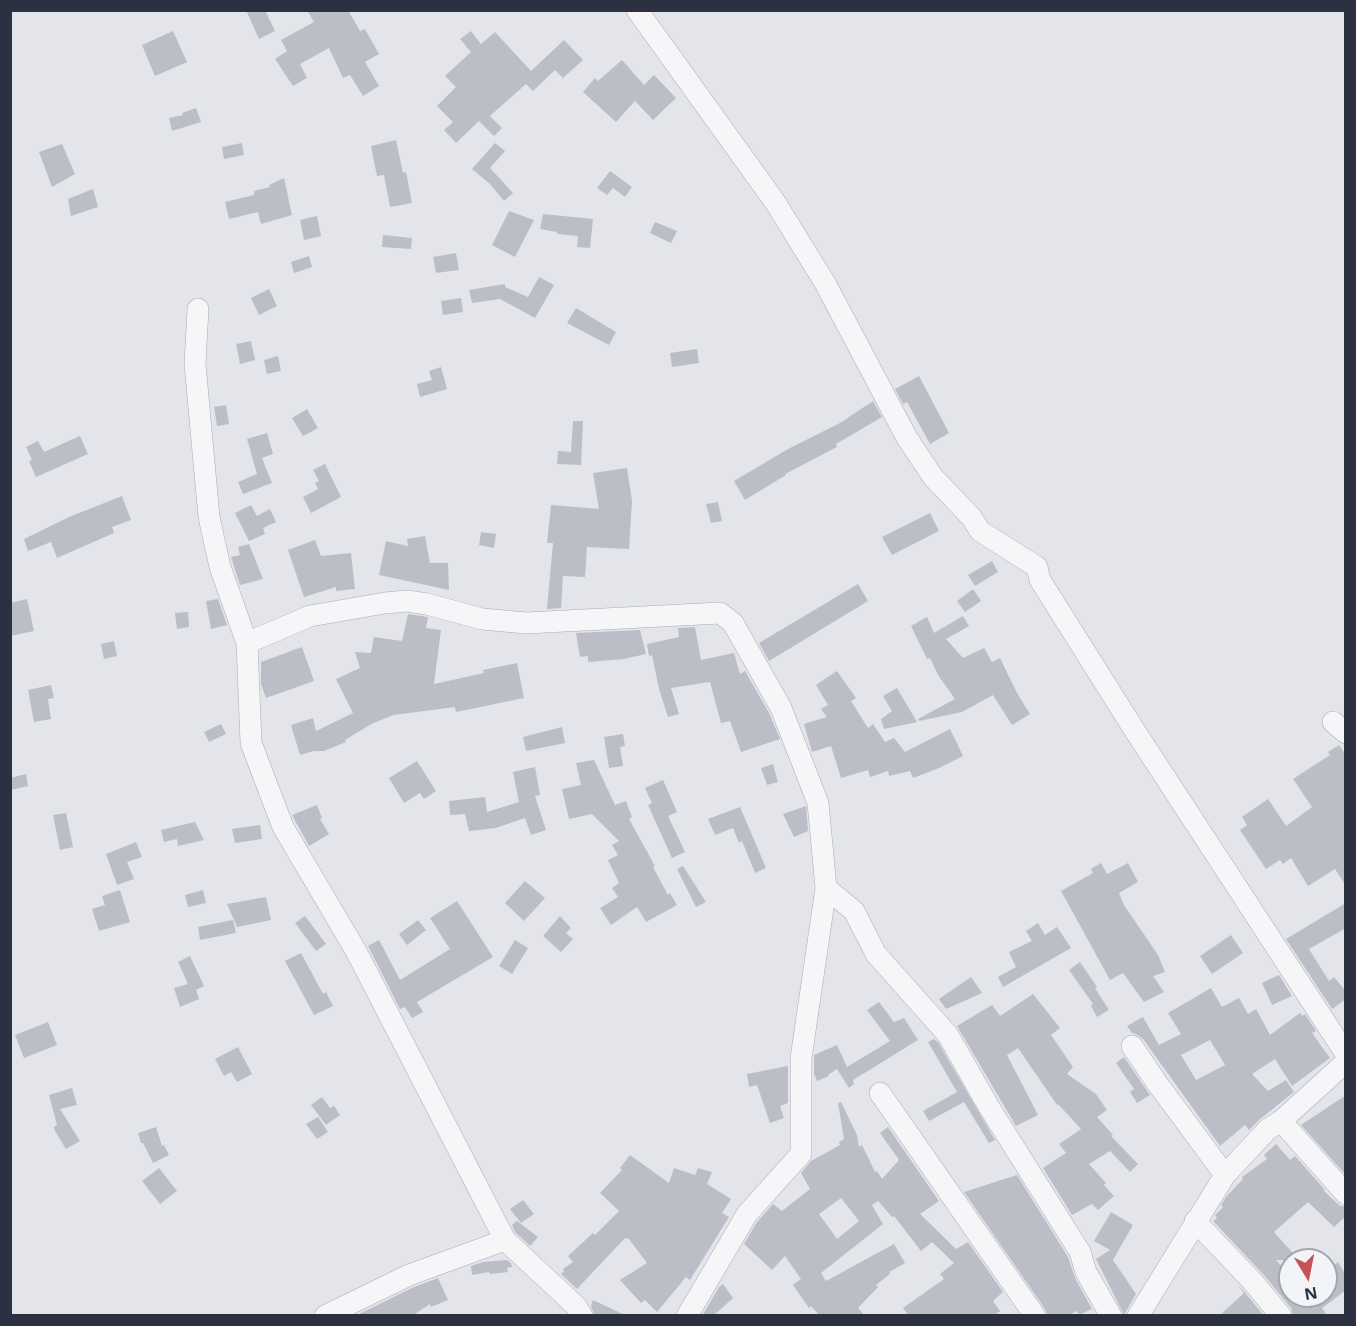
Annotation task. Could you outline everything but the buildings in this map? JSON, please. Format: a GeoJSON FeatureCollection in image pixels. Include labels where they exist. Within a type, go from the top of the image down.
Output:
{"type":"FeatureCollection","features":[{"type":"Feature","properties":{"kind":"street"},"geometry":{"type":"LineString","coordinates":[[638,10],[775,201],[825,283],[907,438],[933,477],[972,518],[980,531],[1037,567],[1040,580],[1135,731],[1346,1054]]}},
{"type":"Feature","properties":{"kind":"street"},"geometry":{"type":"LineString","coordinates":[[198,309],[195,364],[209,517],[220,567],[247,643],[250,743],[283,827],[356,951],[505,1240],[576,1306],[582,1316]]}},
{"type":"Feature","properties":{"kind":"street"},"geometry":{"type":"LineString","coordinates":[[247,643],[310,616],[407,601],[482,619],[526,623],[720,613],[733,622],[781,708],[818,802],[826,888],[801,1058],[801,1154],[747,1214],[687,1316]]}},
{"type":"Feature","properties":{"kind":"street"},"geometry":{"type":"LineString","coordinates":[[826,888],[854,911],[876,954],[948,1035],[989,1107],[1080,1252],[1086,1272],[1111,1316]]}},
{"type":"Feature","properties":{"kind":"street"},"geometry":{"type":"LineString","coordinates":[[1132,1046],[1225,1175]]}},
{"type":"Feature","properties":{"kind":"street"},"geometry":{"type":"LineString","coordinates":[[1138,1316],[1225,1175],[1268,1129],[1281,1121],[1346,1062]]}},
{"type":"Feature","properties":{"kind":"street"},"geometry":{"type":"LineString","coordinates":[[880,1093],[1035,1316]]}},
{"type":"Feature","properties":{"kind":"street"},"geometry":{"type":"LineString","coordinates":[[1281,1121],[1346,1194]]}},
{"type":"Feature","properties":{"kind":"street"},"geometry":{"type":"LineString","coordinates":[[1196,1221],[1253,1282],[1281,1316]]}},
{"type":"Feature","properties":{"kind":"street"},"geometry":{"type":"LineString","coordinates":[[325,1316],[409,1275],[505,1240]]}}]}
